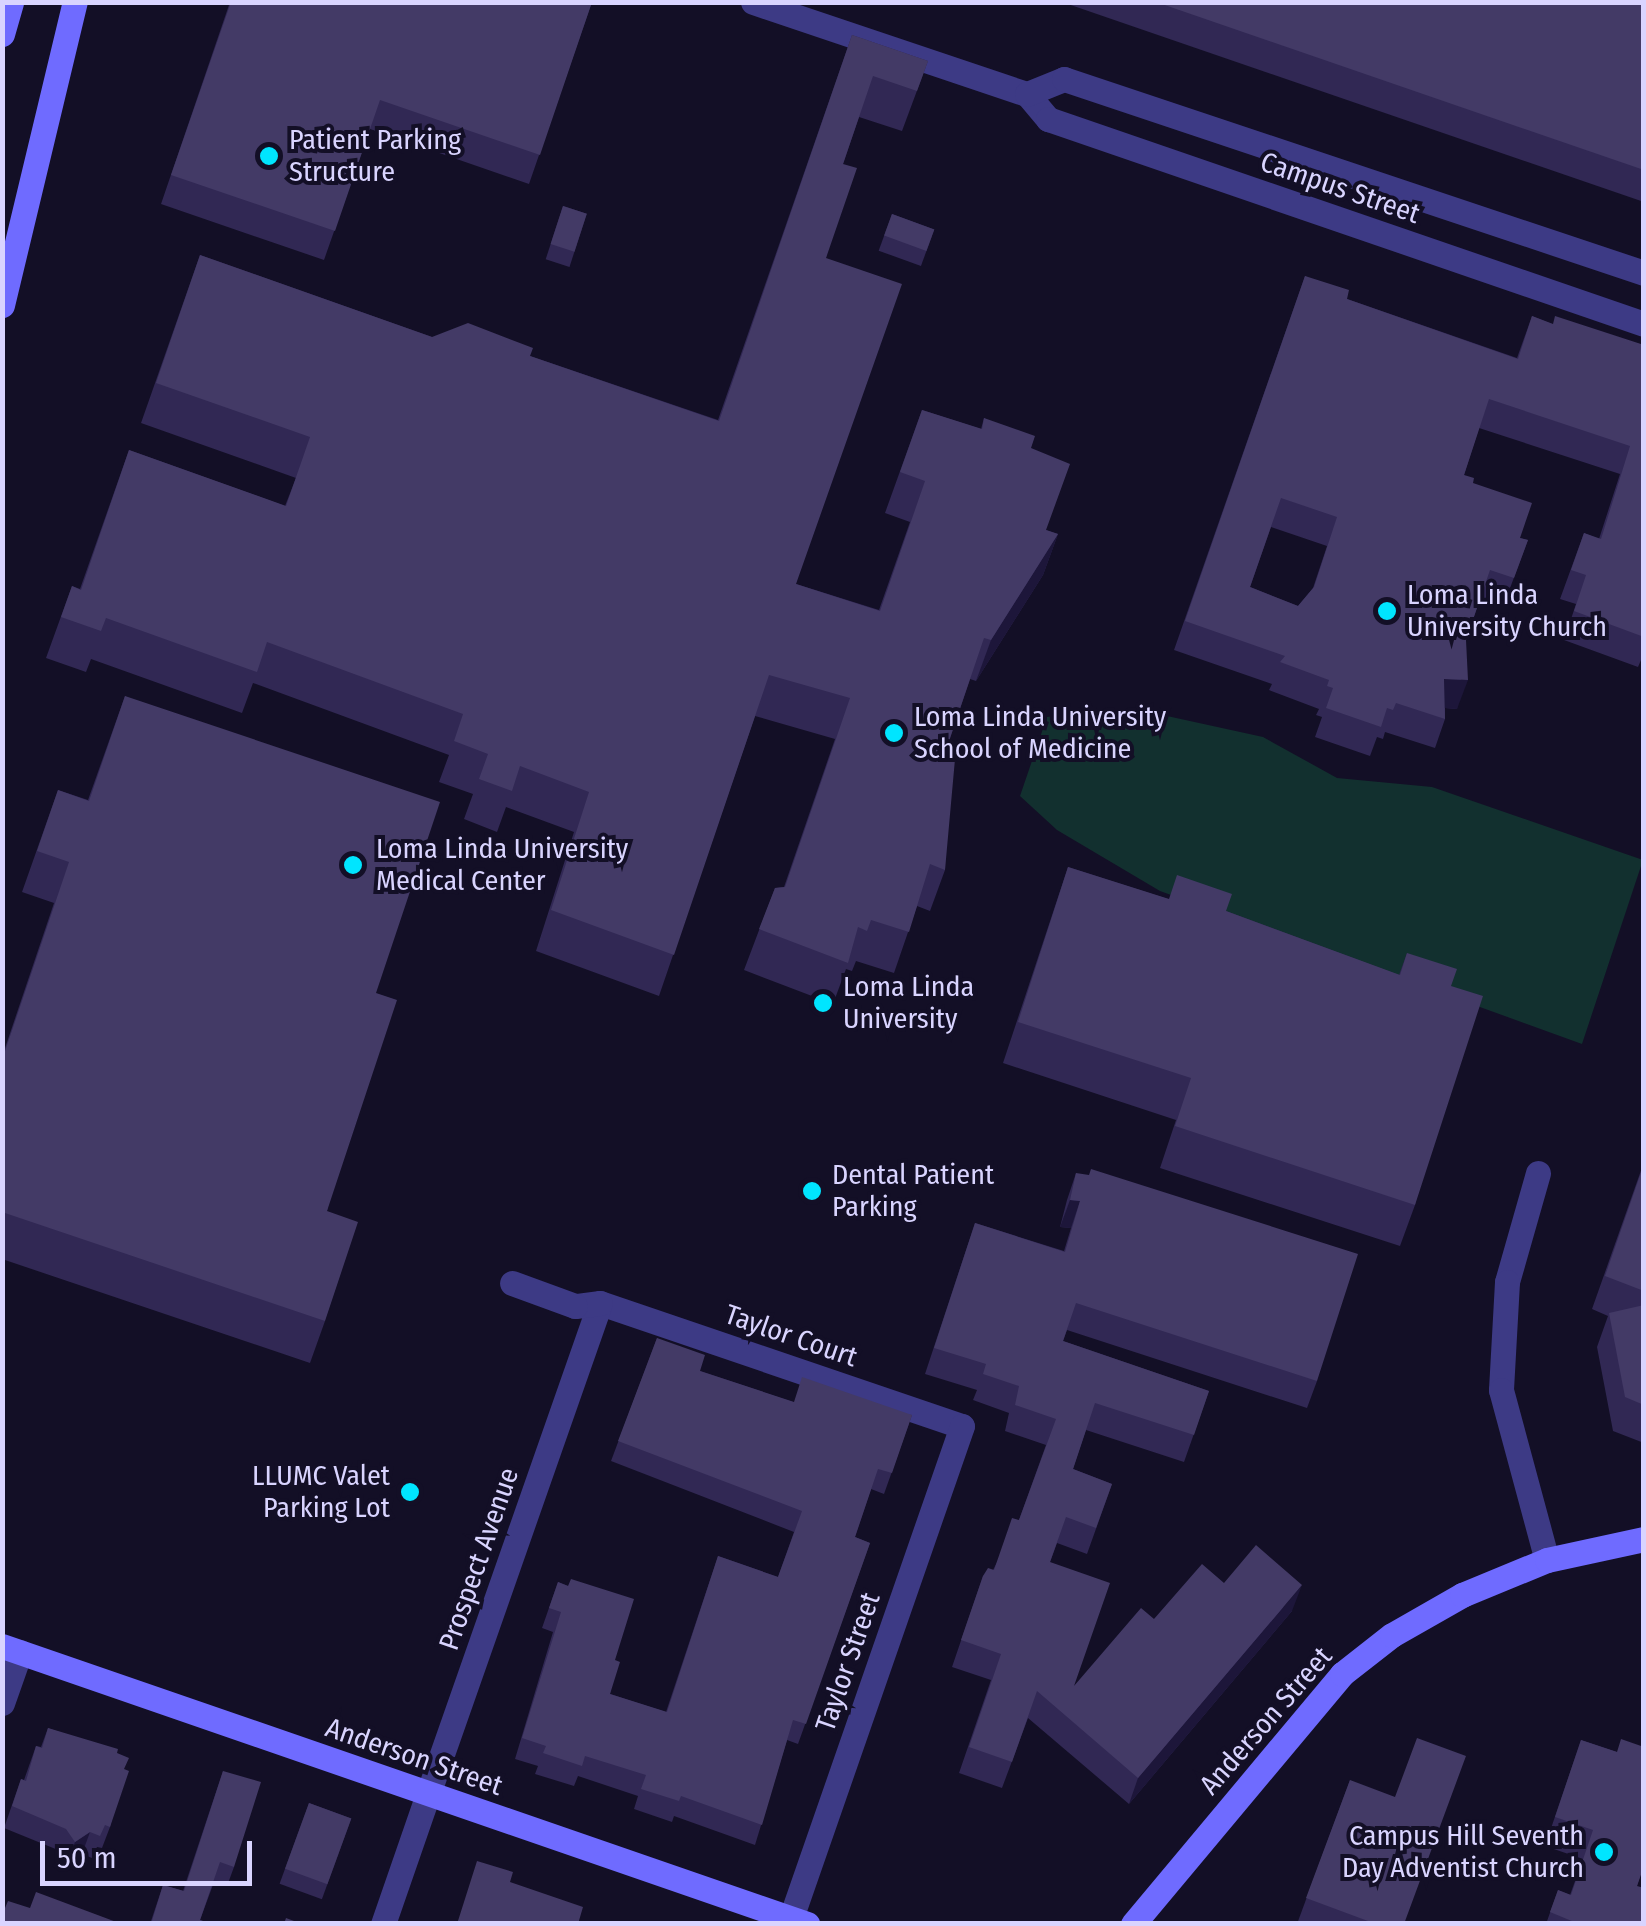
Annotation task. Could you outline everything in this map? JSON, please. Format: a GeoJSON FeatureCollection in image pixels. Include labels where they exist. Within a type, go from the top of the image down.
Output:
{"type":"FeatureCollection","features":[{"type":"Feature","properties":{"kind":"main road"},"geometry":{"type":"LineString","coordinates":[[2,34],[11,2]]}},
{"type":"Feature","properties":{"kind":"main road"},"geometry":{"type":"LineString","coordinates":[[2,305],[75,2]]}},
{"type":"Feature","properties":{"kind":"main road","name":"Anderson Street"},"geometry":{"type":"LineString","coordinates":[[1133,1924],[1342,1674],[1392,1634],[1452,1601],[1546,1560],[1644,1540]]}},
{"type":"Feature","properties":{"kind":"main road","name":"Anderson Street"},"geometry":{"type":"LineString","coordinates":[[11,1649],[799,1921]]}},
{"type":"Feature","properties":{"kind":"street","name":"Campus Street"},"geometry":{"type":"LineString","coordinates":[[754,3],[1028,94],[1048,119],[1644,324]]}},
{"type":"Feature","properties":{"kind":"street","name":"Campus Street"},"geometry":{"type":"LineString","coordinates":[[1028,94],[1064,79],[1644,273]]}},
{"type":"Feature","properties":{"kind":"street"},"geometry":{"type":"LineString","coordinates":[[1538,1172],[1506,1282],[1501,1390],[1546,1560]]}},
{"type":"Feature","properties":{"kind":"street"},"geometry":{"type":"LineString","coordinates":[[512,1283],[574,1306],[600,1303]]}},
{"type":"Feature","properties":{"kind":"street","name":"Taylor Court"},"geometry":{"type":"LineString","coordinates":[[600,1303],[962,1426]]}},
{"type":"Feature","properties":{"kind":"street","name":"Prospect Avenue"},"geometry":{"type":"LineString","coordinates":[[383,1924],[600,1303]]}},
{"type":"Feature","properties":{"kind":"street","name":"Taylor Street"},"geometry":{"type":"LineString","coordinates":[[799,1921],[962,1426]]}},
{"type":"Feature","properties":{"kind":"street"},"geometry":{"type":"LineString","coordinates":[[2,1703],[11,1649]]}},
{"type":"Feature","properties":{"kind":"green space"},"geometry":{"type":"Polygon","coordinates":[[[1095,711],[1167,716],[1263,737],[1337,778],[1432,787],[1643,860],[1582,1044],[1160,891],[1057,830],[1020,796],[1047,717],[1095,711]]]}},
{"type":"Feature","properties":{"kind":"building","name":"Patient Parking Structure"},"geometry":{"type":"Polygon","coordinates":[[[231,2],[592,2],[540,155],[380,100],[335,231],[171,175],[231,2]]]}},
{"type":"Feature","properties":{"kind":"building"},"geometry":{"type":"Polygon","coordinates":[[[1156,2],[1644,2],[1644,170],[1156,2]]]}},
{"type":"Feature","properties":{"kind":"building"},"geometry":{"type":"Polygon","coordinates":[[[852,35],[928,61],[917,91],[873,76],[843,164],[857,168],[826,258],[902,284],[796,584],[880,611],[925,481],[900,472],[922,410],[982,429],[984,418],[1035,436],[1031,448],[1070,464],[1046,530],[1058,534],[991,640],[984,638],[948,744],[956,748],[945,870],[930,864],[909,932],[871,920],[867,931],[858,927],[848,963],[759,929],[775,888],[785,887],[850,698],[769,675],[674,955],[551,910],[589,792],[520,766],[512,791],[479,779],[488,754],[454,741],[463,714],[267,642],[257,672],[106,618],[101,631],[61,617],[72,586],[81,590],[129,450],[286,506],[310,437],[156,383],[200,255],[432,337],[468,323],[533,348],[530,356],[719,421],[852,35]]]}},
{"type":"Feature","properties":{"kind":"building"},"geometry":{"type":"Polygon","coordinates":[[[563,206],[587,214],[574,252],[551,244],[563,206]]]}},
{"type":"Feature","properties":{"kind":"building"},"geometry":{"type":"Polygon","coordinates":[[[892,214],[934,229],[926,251],[884,236],[892,214]]]}},
{"type":"Feature","properties":{"kind":"building"},"geometry":{"type":"Polygon","coordinates":[[[1305,276],[1349,290],[1347,299],[1518,359],[1532,316],[1553,324],[1555,316],[1644,345],[1644,637],[1574,611],[1586,575],[1571,570],[1584,533],[1601,539],[1630,446],[1489,399],[1464,475],[1474,478],[1473,483],[1532,503],[1520,538],[1528,540],[1514,578],[1490,570],[1466,640],[1468,680],[1444,679],[1445,719],[1396,703],[1393,710],[1387,708],[1381,727],[1326,708],[1333,688],[1327,686],[1329,680],[1280,662],[1285,656],[1185,621],[1305,276]],[[1281,498],[1250,587],[1298,606],[1314,587],[1337,517],[1281,498]]]}},
{"type":"Feature","properties":{"kind":"building"},"geometry":{"type":"Polygon","coordinates":[[[125,696],[440,802],[376,993],[397,1000],[327,1211],[358,1222],[325,1321],[2,1212],[2,1060],[69,862],[37,851],[58,790],[89,801],[125,696]]]}},
{"type":"Feature","properties":{"kind":"building"},"geometry":{"type":"Polygon","coordinates":[[[1068,867],[1169,899],[1177,875],[1232,894],[1226,911],[1400,975],[1407,953],[1457,969],[1451,986],[1483,996],[1415,1205],[1175,1126],[1191,1078],[1018,1022],[1068,867]]]}},
{"type":"Feature","properties":{"kind":"building"},"geometry":{"type":"Polygon","coordinates":[[[1644,1164],[1644,1291],[1605,1276],[1644,1164]]]}},
{"type":"Feature","properties":{"kind":"building"},"geometry":{"type":"Polygon","coordinates":[[[1091,1169],[1358,1254],[1317,1381],[1076,1303],[1063,1341],[1209,1391],[1194,1435],[1095,1403],[1073,1469],[1112,1484],[1096,1528],[1066,1517],[1050,1562],[1110,1583],[1074,1686],[1141,1608],[1154,1619],[1202,1564],[1224,1583],[1256,1545],[1302,1585],[1138,1778],[1037,1691],[1012,1762],[969,1747],[1001,1654],[961,1640],[983,1576],[988,1568],[994,1570],[1012,1518],[1019,1520],[1056,1419],[1015,1405],[1019,1386],[983,1374],[986,1364],[934,1348],[975,1223],[1065,1252],[1080,1201],[1070,1200],[1076,1173],[1089,1175],[1091,1169]]]}},
{"type":"Feature","properties":{"kind":"building"},"geometry":{"type":"Polygon","coordinates":[[[1644,1305],[1644,1405],[1625,1397],[1609,1313],[1644,1305]]]}},
{"type":"Feature","properties":{"kind":"building"},"geometry":{"type":"Polygon","coordinates":[[[657,1338],[705,1355],[700,1371],[794,1402],[802,1377],[912,1415],[892,1473],[878,1469],[855,1537],[870,1543],[806,1724],[793,1720],[762,1825],[681,1796],[679,1801],[641,1789],[646,1775],[585,1756],[582,1766],[543,1753],[546,1746],[522,1738],[561,1612],[549,1608],[558,1582],[568,1586],[571,1579],[634,1599],[615,1660],[620,1662],[610,1694],[667,1712],[718,1556],[778,1577],[802,1511],[618,1441],[657,1338]]]}},
{"type":"Feature","properties":{"kind":"building"},"geometry":{"type":"Polygon","coordinates":[[[48,1728],[118,1749],[117,1753],[129,1758],[124,1769],[129,1771],[110,1827],[105,1825],[100,1836],[90,1832],[75,1842],[66,1829],[12,1806],[21,1779],[26,1781],[36,1746],[42,1748],[48,1728]]]}},
{"type":"Feature","properties":{"kind":"building"},"geometry":{"type":"Polygon","coordinates":[[[1417,1738],[1466,1756],[1404,1924],[1376,1924],[1306,1898],[1350,1780],[1395,1797],[1417,1738]]]}},
{"type":"Feature","properties":{"kind":"building","name":"Campus Hill Seventh Day Adventist Church"},"geometry":{"type":"Polygon","coordinates":[[[1621,1739],[1644,1747],[1644,1866],[1637,1886],[1644,1888],[1644,1924],[1579,1924],[1550,1912],[1558,1890],[1571,1895],[1593,1830],[1555,1817],[1581,1740],[1617,1752],[1621,1739]]]}},
{"type":"Feature","properties":{"kind":"building"},"geometry":{"type":"Polygon","coordinates":[[[223,1771],[261,1782],[234,1867],[220,1862],[200,1920],[212,1924],[151,1924],[163,1885],[184,1891],[223,1771]]]}},
{"type":"Feature","properties":{"kind":"building"},"geometry":{"type":"Polygon","coordinates":[[[309,1803],[351,1818],[327,1884],[285,1869],[309,1803]]]}},
{"type":"Feature","properties":{"kind":"building"},"geometry":{"type":"Polygon","coordinates":[[[477,1861],[513,1872],[510,1882],[583,1907],[578,1924],[457,1924],[477,1861]]]}},
{"type":"Feature","properties":{"kind":"building"},"geometry":{"type":"Polygon","coordinates":[[[36,1892],[119,1923],[2,1924],[8,1901],[30,1908],[36,1892]]]}},
{"type":"Feature","properties":{"kind":"place","name":"Patient Parking Structure"},"geometry":{"type":"Point","coordinates":[269,156]}},
{"type":"Feature","properties":{"kind":"place","name":"Loma Linda University Church"},"geometry":{"type":"Point","coordinates":[1387,611]}},
{"type":"Feature","properties":{"kind":"place","name":"Loma Linda University School of Medicine"},"geometry":{"type":"Point","coordinates":[894,733]}},
{"type":"Feature","properties":{"kind":"place","name":"Loma Linda University Medical Center"},"geometry":{"type":"Point","coordinates":[353,865]}},
{"type":"Feature","properties":{"kind":"place","name":"Loma Linda University"},"geometry":{"type":"Point","coordinates":[823,1003]}},
{"type":"Feature","properties":{"kind":"place","name":"Dental Patient Parking"},"geometry":{"type":"Point","coordinates":[812,1191]}},
{"type":"Feature","properties":{"kind":"place","name":"LLUMC Valet Parking Lot"},"geometry":{"type":"Point","coordinates":[410,1492]}},
{"type":"Feature","properties":{"kind":"place","name":"Campus Hill Seventh Day Adventist Church"},"geometry":{"type":"Point","coordinates":[1604,1852]}}]}
